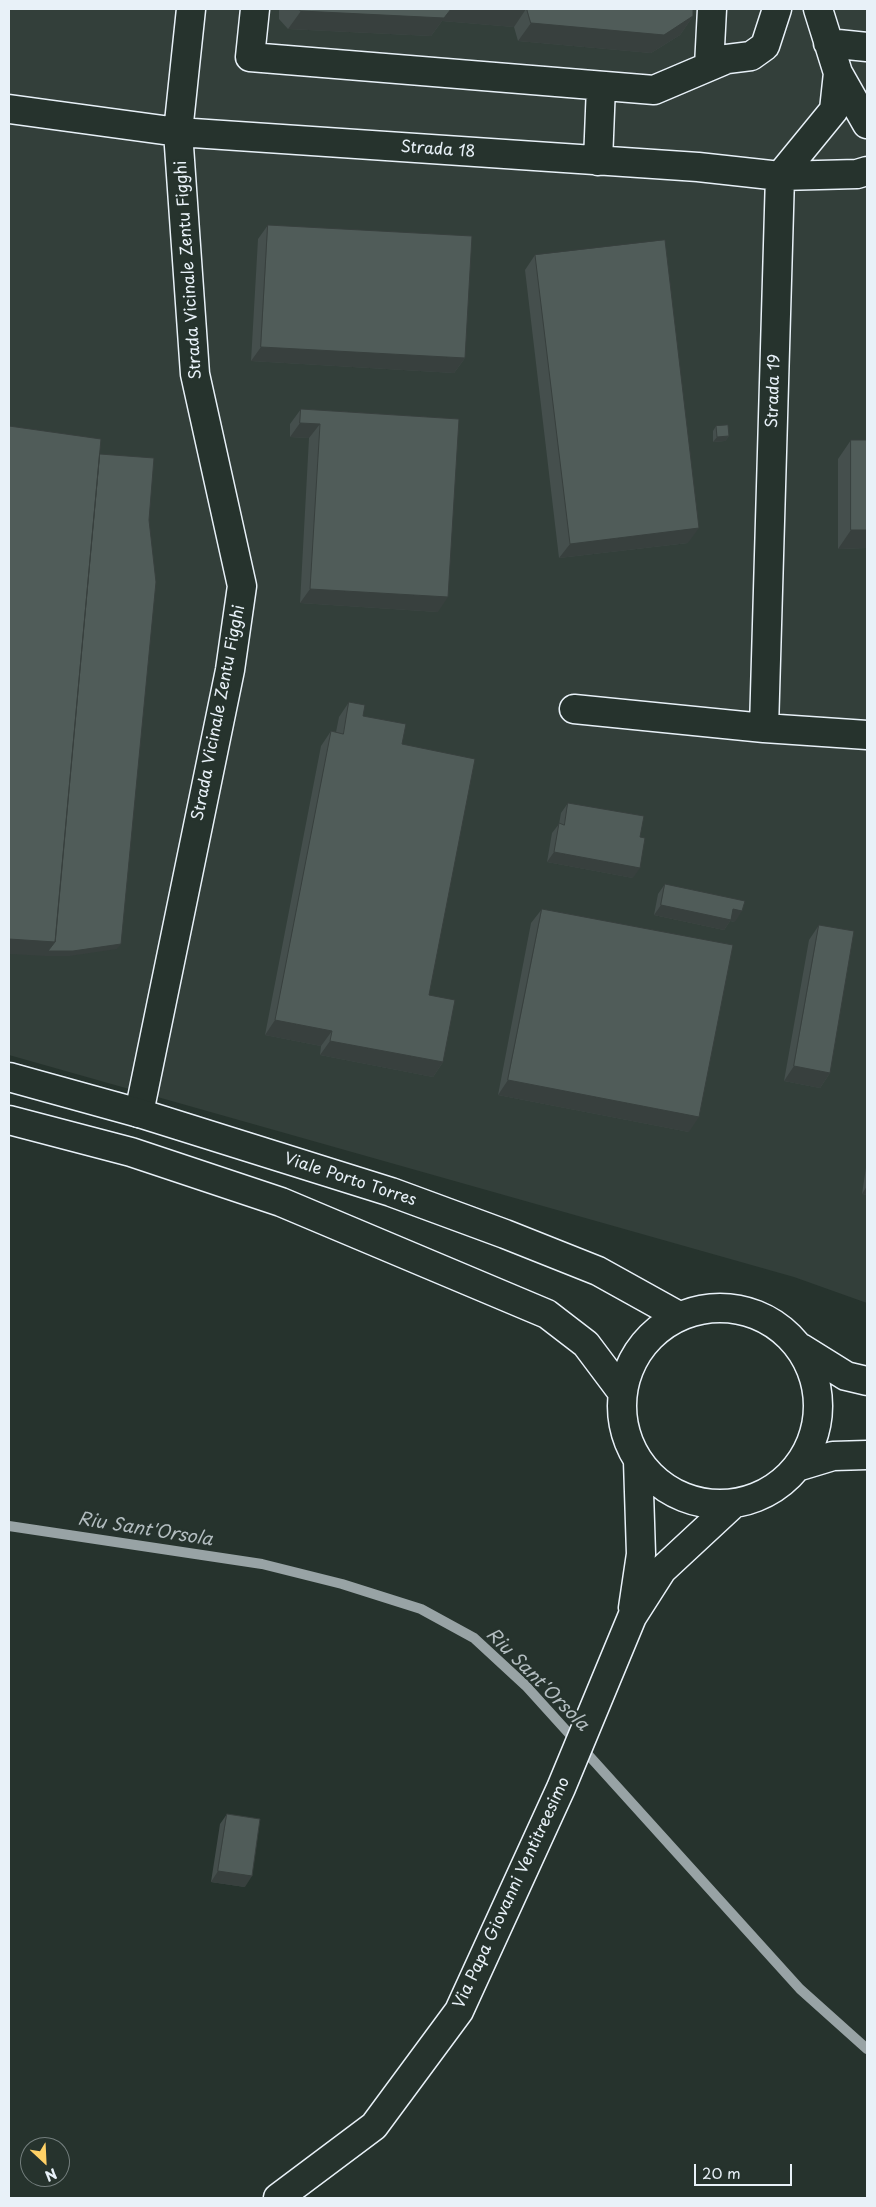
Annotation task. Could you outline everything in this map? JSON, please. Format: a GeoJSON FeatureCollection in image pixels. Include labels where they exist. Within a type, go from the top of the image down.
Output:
{"type":"FeatureCollection","features":[{"type":"Feature","properties":{"kind":"main road","name":"Strada Vicinale Zentu Figghi"},"geometry":{"type":"LineString","coordinates":[[139,1113],[230,670],[242,586],[195,374],[178,132],[191,9]]}},
{"type":"Feature","properties":{"kind":"main road"},"geometry":{"type":"LineString","coordinates":[[255,9],[250,57],[654,90],[727,59],[751,56],[765,46],[777,9]]}},
{"type":"Feature","properties":{"kind":"main road"},"geometry":{"type":"LineString","coordinates":[[709,66],[712,9]]}},
{"type":"Feature","properties":{"kind":"main road"},"geometry":{"type":"LineString","coordinates":[[818,9],[838,73],[867,124]]}},
{"type":"Feature","properties":{"kind":"main road"},"geometry":{"type":"LineString","coordinates":[[828,43],[867,47]]}},
{"type":"Feature","properties":{"kind":"main road"},"geometry":{"type":"LineString","coordinates":[[780,176],[834,110],[838,73]]}},
{"type":"Feature","properties":{"kind":"main road"},"geometry":{"type":"LineString","coordinates":[[598,161],[601,86]]}},
{"type":"Feature","properties":{"kind":"main road","name":"Strada 18"},"geometry":{"type":"LineString","coordinates":[[9,109],[178,132],[698,167],[780,176],[857,174],[867,171]]}},
{"type":"Feature","properties":{"kind":"main road","name":"Strada 19"},"geometry":{"type":"LineString","coordinates":[[764,728],[780,176]]}},
{"type":"Feature","properties":{"kind":"main road"},"geometry":{"type":"LineString","coordinates":[[574,709],[764,728],[867,735]]}},
{"type":"Feature","properties":{"kind":"main road","name":"Viale Porto Torres"},"geometry":{"type":"LineString","coordinates":[[9,1077],[139,1113],[391,1192],[598,1271],[679,1316]]}},
{"type":"Feature","properties":{"kind":"main road"},"geometry":{"type":"LineString","coordinates":[[9,1120],[131,1152],[281,1202],[547,1314],[586,1344],[622,1392]]}},
{"type":"Feature","properties":{"kind":"main road"},"geometry":{"type":"LineString","coordinates":[[802,1348],[818,1386],[818,1428],[800,1466],[770,1492],[732,1505],[696,1502],[663,1487],[638,1461],[624,1428],[622,1392],[632,1361],[652,1335],[679,1316],[712,1308],[746,1311],[777,1325],[802,1348],[846,1376],[867,1381]]}},
{"type":"Feature","properties":{"kind":"main road"},"geometry":{"type":"LineString","coordinates":[[800,1466],[833,1456],[867,1455]]}},
{"type":"Feature","properties":{"kind":"main road","name":"Via Papa Giovanni Ventitreesimo"},"geometry":{"type":"LineString","coordinates":[[632,1617],[641,1554],[638,1461]]}},
{"type":"Feature","properties":{"kind":"main road","name":"Via Papa Giovanni Ventitreesimo"},"geometry":{"type":"LineString","coordinates":[[278,2198],[374,2126],[458,2011],[561,1788],[632,1617],[662,1570],[732,1505]]}},
{"type":"Feature","properties":{"kind":"shaded area"},"geometry":{"type":"Polygon","coordinates":[[[9,9],[867,9],[867,1303],[794,1277],[9,1055],[9,9]]]}},
{"type":"Feature","properties":{"kind":"building"},"geometry":{"type":"Polygon","coordinates":[[[299,9],[451,9],[444,18],[301,11],[299,9]]]}},
{"type":"Feature","properties":{"kind":"building"},"geometry":{"type":"Polygon","coordinates":[[[527,9],[693,9],[693,16],[664,35],[531,23],[527,9]]]}},
{"type":"Feature","properties":{"kind":"building"},"geometry":{"type":"Polygon","coordinates":[[[268,225],[472,236],[465,358],[261,347],[268,225]]]}},
{"type":"Feature","properties":{"kind":"building"},"geometry":{"type":"Polygon","coordinates":[[[665,240],[699,528],[570,544],[535,255],[665,240]]]}},
{"type":"Feature","properties":{"kind":"building"},"geometry":{"type":"Polygon","coordinates":[[[301,409],[459,419],[448,597],[310,589],[320,424],[300,423],[301,409]]]}},
{"type":"Feature","properties":{"kind":"building"},"geometry":{"type":"Polygon","coordinates":[[[728,425],[729,436],[717,437],[716,426],[728,425]]]}},
{"type":"Feature","properties":{"kind":"building"},"geometry":{"type":"Polygon","coordinates":[[[9,426],[101,439],[55,942],[9,939],[9,426]]]}},
{"type":"Feature","properties":{"kind":"building"},"geometry":{"type":"Polygon","coordinates":[[[851,440],[867,440],[867,530],[851,530],[851,440]]]}},
{"type":"Feature","properties":{"kind":"building"},"geometry":{"type":"Polygon","coordinates":[[[100,454],[154,458],[149,520],[156,582],[121,944],[73,951],[48,951],[55,942],[100,454]]]}},
{"type":"Feature","properties":{"kind":"building"},"geometry":{"type":"Polygon","coordinates":[[[349,702],[365,705],[363,716],[406,724],[402,744],[475,759],[429,995],[455,1000],[443,1062],[330,1041],[332,1031],[275,1020],[331,731],[343,734],[349,702]]]}},
{"type":"Feature","properties":{"kind":"building"},"geometry":{"type":"Polygon","coordinates":[[[568,803],[644,816],[640,837],[645,838],[640,868],[554,852],[559,823],[564,825],[568,803]]]}},
{"type":"Feature","properties":{"kind":"building"},"geometry":{"type":"Polygon","coordinates":[[[665,884],[745,901],[742,911],[733,909],[731,920],[661,905],[665,884]]]}},
{"type":"Feature","properties":{"kind":"building"},"geometry":{"type":"Polygon","coordinates":[[[542,909],[733,945],[699,1117],[508,1080],[542,909]]]}},
{"type":"Feature","properties":{"kind":"building"},"geometry":{"type":"Polygon","coordinates":[[[819,925],[854,931],[830,1073],[794,1066],[819,925]]]}},
{"type":"Feature","properties":{"kind":"building"},"geometry":{"type":"Polygon","coordinates":[[[227,1814],[260,1819],[252,1876],[218,1871],[227,1814]]]}},
{"type":"Feature","properties":{"kind":"waterway","name":"Riu Sant'Orsola"},"geometry":{"type":"LineString","coordinates":[[9,1526],[262,1564],[342,1584],[421,1609],[474,1638],[526,1686],[800,1989],[867,2049]]}}]}
